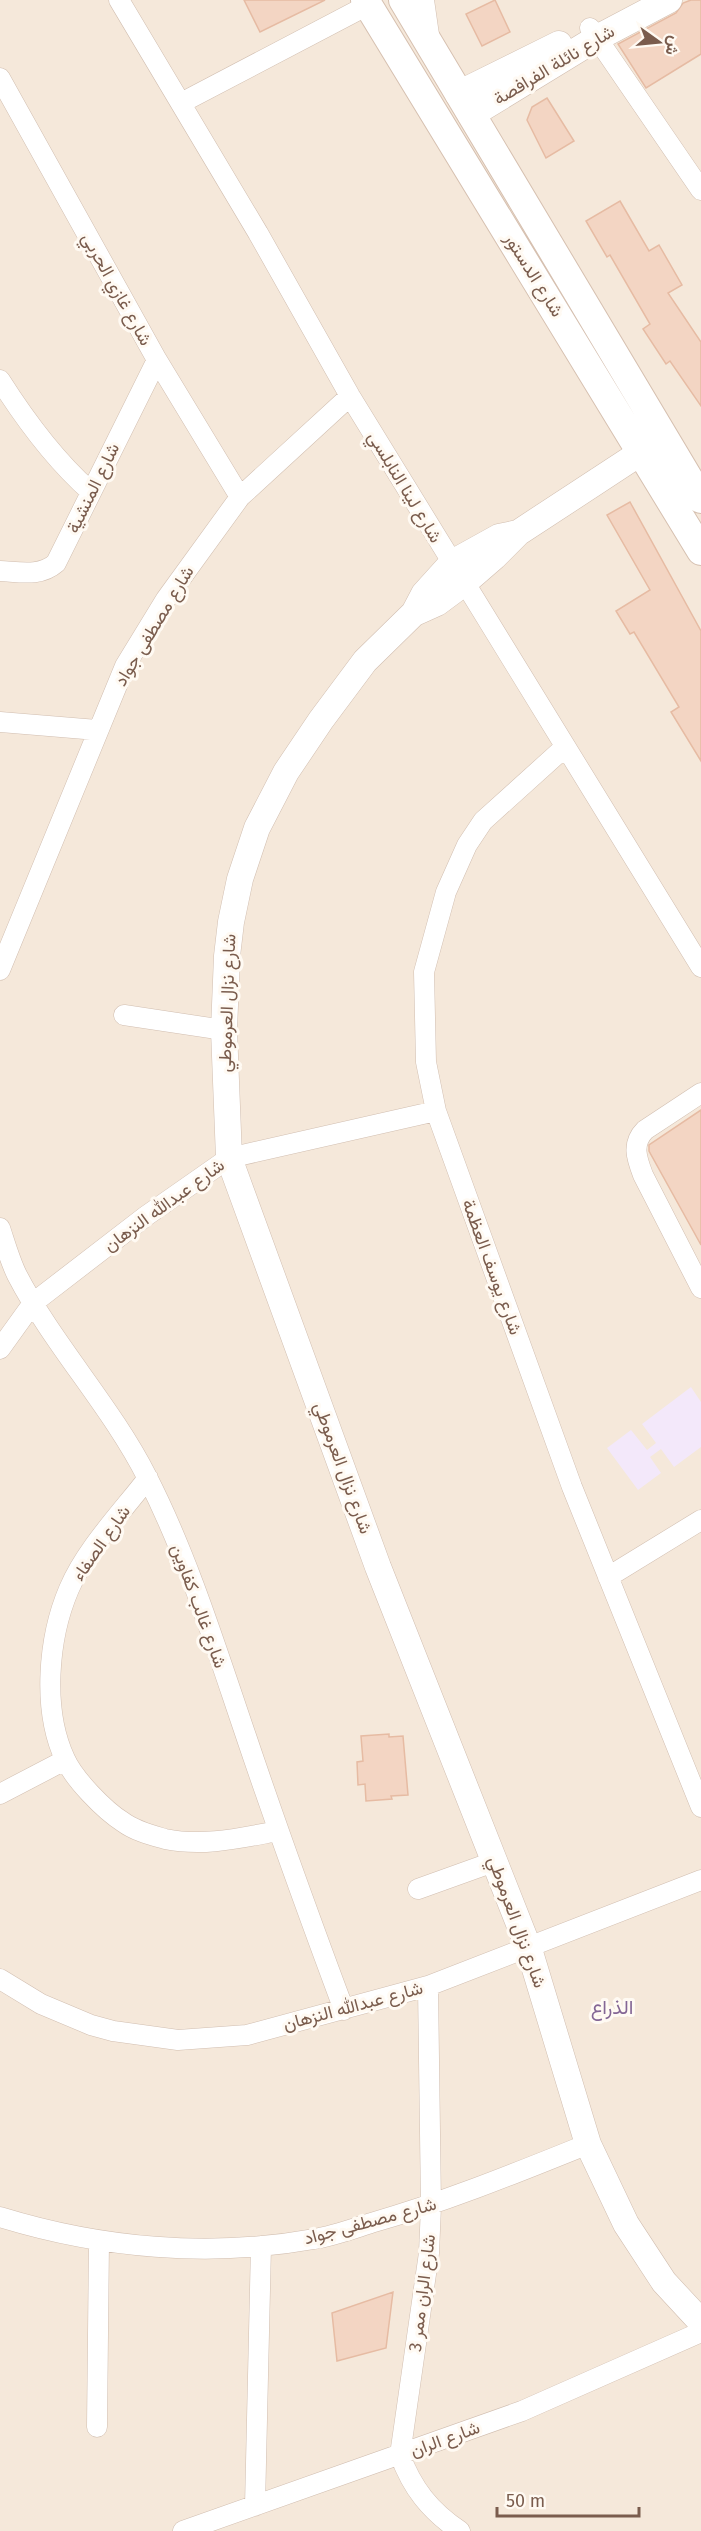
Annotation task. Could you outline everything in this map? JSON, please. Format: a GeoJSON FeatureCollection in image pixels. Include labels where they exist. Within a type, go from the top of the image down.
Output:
{"type":"FeatureCollection","features":[{"type":"Feature","properties":{"kind":"main road","name":"شارع الدستور"},"geometry":{"type":"LineString","coordinates":[[404,0],[701,499]]}},
{"type":"Feature","properties":{"kind":"main road","name":"شارع الدستور"},"geometry":{"type":"LineString","coordinates":[[366,3],[701,551]]}},
{"type":"Feature","properties":{"kind":"street","name":"شارع لينا النابلسي"},"geometry":{"type":"LineString","coordinates":[[119,0],[258,233],[350,396],[701,967]]}},
{"type":"Feature","properties":{"kind":"street"},"geometry":{"type":"LineString","coordinates":[[424,0],[431,47]]}},
{"type":"Feature","properties":{"kind":"street","name":"شارع نائلة الفرافصة"},"geometry":{"type":"LineString","coordinates":[[593,33],[641,0]]}},
{"type":"Feature","properties":{"kind":"street","name":"شارع نائلة الفرافصة"},"geometry":{"type":"LineString","coordinates":[[464,104],[593,33],[669,0]]}},
{"type":"Feature","properties":{"kind":"street"},"geometry":{"type":"LineString","coordinates":[[181,103],[366,3]]}},
{"type":"Feature","properties":{"kind":"street"},"geometry":{"type":"LineString","coordinates":[[593,33],[701,190]]}},
{"type":"Feature","properties":{"kind":"street","name":"شارع غازي الحربي"},"geometry":{"type":"LineString","coordinates":[[0,78],[157,360],[240,497]]}},
{"type":"Feature","properties":{"kind":"street","name":"شارع المنشية"},"geometry":{"type":"LineString","coordinates":[[0,571],[34,573],[48,570],[56,563],[157,360]]}},
{"type":"Feature","properties":{"kind":"street"},"geometry":{"type":"LineString","coordinates":[[0,380],[36,434],[63,467],[90,491]]}},
{"type":"Feature","properties":{"kind":"street","name":"شارع مصطفى جواد"},"geometry":{"type":"LineString","coordinates":[[0,970],[96,730],[125,666],[166,599],[240,497],[350,396]]}},
{"type":"Feature","properties":{"kind":"street","name":"شارع نزال العرموطي"},"geometry":{"type":"LineString","coordinates":[[640,453],[518,532],[494,558],[458,573],[424,610],[414,613],[365,661],[327,711],[286,772],[256,828],[240,879],[231,922],[224,1030],[229,1158],[378,1567],[529,1949],[588,2144],[626,2224],[664,2282],[701,2322]]}},
{"type":"Feature","properties":{"kind":"street"},"geometry":{"type":"LineString","coordinates":[[0,722],[96,730]]}},
{"type":"Feature","properties":{"kind":"street","name":"شارع يوسف العظمة"},"geometry":{"type":"LineString","coordinates":[[565,747],[483,821],[467,845],[446,892],[424,972],[426,1062],[436,1111],[572,1486],[608,1577],[696,1781],[701,1807]]}},
{"type":"Feature","properties":{"kind":"street"},"geometry":{"type":"LineString","coordinates":[[124,1015],[224,1030]]}},
{"type":"Feature","properties":{"kind":"street"},"geometry":{"type":"LineString","coordinates":[[701,1093],[645,1130],[638,1137],[636,1148],[643,1175],[701,1288]]}},
{"type":"Feature","properties":{"kind":"street","name":"شارع عبدالله النزهان"},"geometry":{"type":"LineString","coordinates":[[0,1349],[33,1303],[146,1216],[229,1158],[436,1111]]}},
{"type":"Feature","properties":{"kind":"street","name":"شارع غالب كفاوين"},"geometry":{"type":"LineString","coordinates":[[0,1228],[16,1273],[33,1303],[106,1408],[148,1478],[175,1538],[344,2010]]}},
{"type":"Feature","properties":{"kind":"street","name":"شارع الصفاء"},"geometry":{"type":"LineString","coordinates":[[148,1478],[91,1552],[70,1587],[63,1605],[54,1642],[50,1681],[56,1732],[65,1760],[91,1794],[123,1822],[141,1832],[166,1839],[223,1842],[278,1831]]}},
{"type":"Feature","properties":{"kind":"street"},"geometry":{"type":"LineString","coordinates":[[608,1577],[701,1520]]}},
{"type":"Feature","properties":{"kind":"street"},"geometry":{"type":"LineString","coordinates":[[0,1794],[65,1760]]}},
{"type":"Feature","properties":{"kind":"street"},"geometry":{"type":"LineString","coordinates":[[418,1890],[496,1861]]}},
{"type":"Feature","properties":{"kind":"street","name":"شارع عبدالله النزهان"},"geometry":{"type":"LineString","coordinates":[[0,1979],[41,2004],[91,2025],[156,2038],[201,2040],[247,2035],[428,1986],[529,1949],[701,1880]]}},
{"type":"Feature","properties":{"kind":"street","name":"شارع الران ممر 3"},"geometry":{"type":"LineString","coordinates":[[400,2455],[426,2278],[431,2206],[428,1986]]}},
{"type":"Feature","properties":{"kind":"street","name":"شارع مصطفى جواد"},"geometry":{"type":"LineString","coordinates":[[0,2217],[99,2241],[167,2248],[261,2246],[315,2239],[431,2206],[588,2144]]}},
{"type":"Feature","properties":{"kind":"street"},"geometry":{"type":"LineString","coordinates":[[97,2427],[99,2241]]}},
{"type":"Feature","properties":{"kind":"street"},"geometry":{"type":"LineString","coordinates":[[255,2506],[261,2246]]}},
{"type":"Feature","properties":{"kind":"street","name":"شارع الران"},"geometry":{"type":"LineString","coordinates":[[183,2531],[208,2527],[255,2506],[522,2411],[701,2332]]}},
{"type":"Feature","properties":{"kind":"street"},"geometry":{"type":"LineString","coordinates":[[400,2455],[415,2489],[427,2504],[459,2531]]}},
{"type":"Feature","properties":{"kind":"shaded area"},"geometry":{"type":"Polygon","coordinates":[[[0,0],[701,0],[701,2531],[0,2531],[0,0]]]}},
{"type":"Feature","properties":{"kind":"shaded area"},"geometry":{"type":"Polygon","coordinates":[[[691,1387],[701,1402],[701,1447],[674,1467],[661,1449],[650,1457],[661,1473],[638,1490],[607,1448],[631,1430],[647,1450],[656,1443],[642,1424],[691,1387]]]}},
{"type":"Feature","properties":{"kind":"building"},"geometry":{"type":"Polygon","coordinates":[[[244,0],[325,0],[260,32],[244,0]]]}},
{"type":"Feature","properties":{"kind":"building"},"geometry":{"type":"Polygon","coordinates":[[[495,0],[510,32],[482,46],[466,14],[495,0]]]}},
{"type":"Feature","properties":{"kind":"building"},"geometry":{"type":"Polygon","coordinates":[[[701,0],[701,54],[646,88],[618,44],[676,13],[683,3],[701,0]]]}},
{"type":"Feature","properties":{"kind":"building"},"geometry":{"type":"Polygon","coordinates":[[[547,98],[574,141],[546,158],[527,120],[532,107],[547,98]]]}},
{"type":"Feature","properties":{"kind":"building"},"geometry":{"type":"Polygon","coordinates":[[[620,201],[649,251],[659,245],[682,285],[668,293],[701,342],[701,406],[670,361],[666,364],[643,329],[650,324],[610,255],[607,257],[586,221],[620,201]]]}},
{"type":"Feature","properties":{"kind":"building"},"geometry":{"type":"Polygon","coordinates":[[[630,502],[701,631],[701,761],[671,712],[679,707],[634,632],[630,634],[616,611],[650,590],[607,515],[630,502]]]}},
{"type":"Feature","properties":{"kind":"building"},"geometry":{"type":"Polygon","coordinates":[[[701,1110],[701,1245],[649,1151],[649,1145],[701,1110]]]}},
{"type":"Feature","properties":{"kind":"building"},"geometry":{"type":"Polygon","coordinates":[[[389,1734],[389,1737],[403,1736],[408,1795],[366,1801],[365,1784],[358,1785],[357,1762],[363,1761],[361,1736],[389,1734]]]}},
{"type":"Feature","properties":{"kind":"building"},"geometry":{"type":"Polygon","coordinates":[[[393,2292],[386,2348],[337,2361],[332,2313],[393,2292]]]}},
{"type":"Feature","properties":{"kind":"district","name":"الذراع"},"geometry":{"type":"Point","coordinates":[612,2007]}}]}
